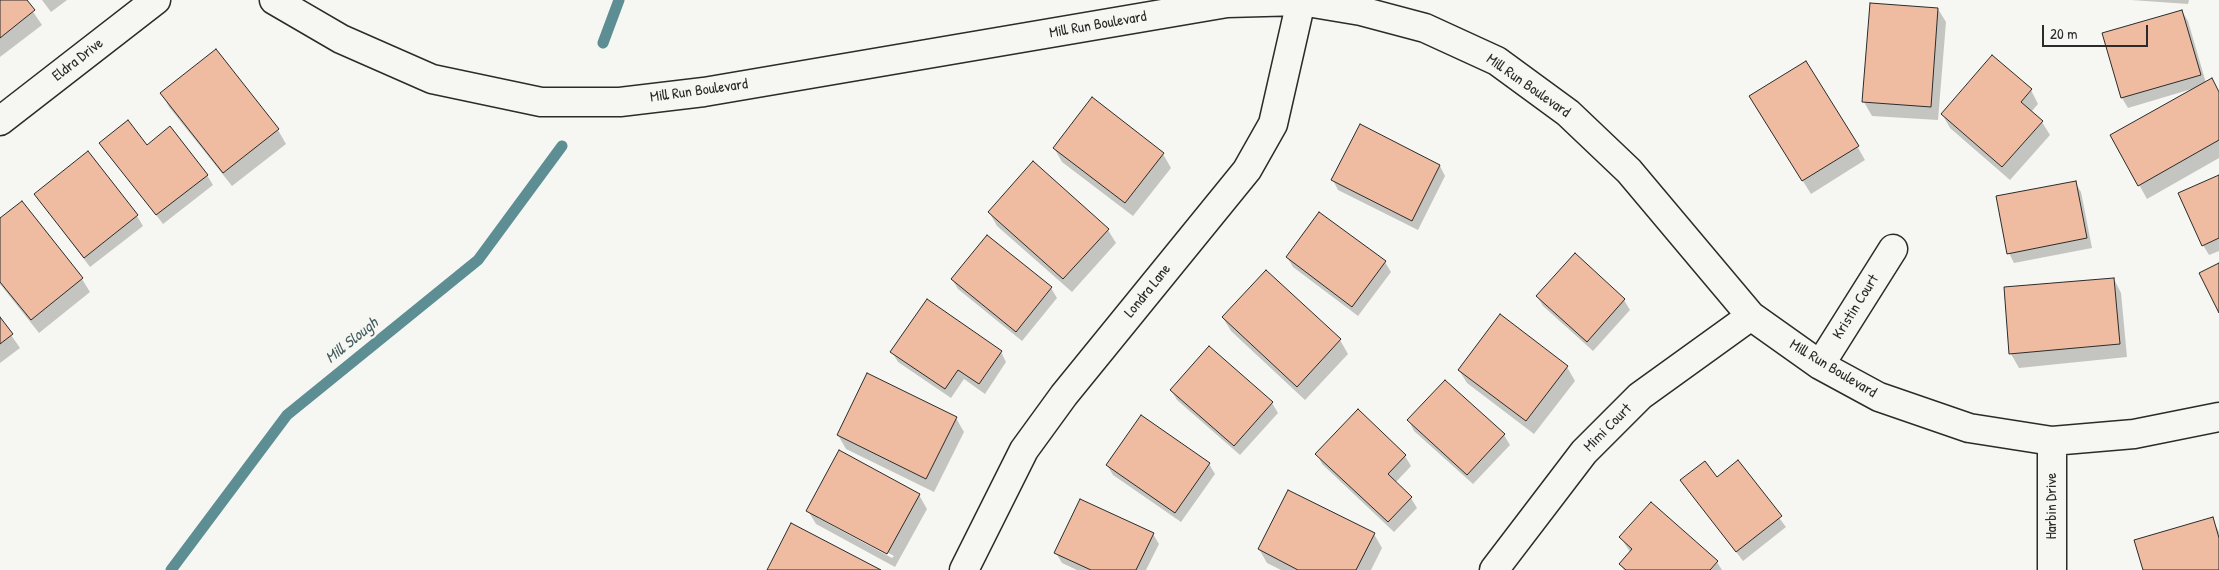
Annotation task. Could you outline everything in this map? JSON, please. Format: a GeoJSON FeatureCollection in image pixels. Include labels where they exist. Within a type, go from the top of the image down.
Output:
{"type":"FeatureCollection","features":[{"type":"Feature","properties":{"kind":"street","name":"Eldra Drive"},"geometry":{"type":"LineString","coordinates":[[0,121],[156,0]]}},
{"type":"Feature","properties":{"kind":"street","name":"Mill Run Boulevard"},"geometry":{"type":"LineString","coordinates":[[274,0],[341,39],[432,79],[541,102],[620,102],[704,92],[1226,3],[1301,1],[1361,10],[1425,28],[1497,61],[1568,113],[1629,171],[1751,316],[1820,365],[1879,398],[1969,428],[2052,441],[2134,434],[2219,417]]}},
{"type":"Feature","properties":{"kind":"street","name":"Londra Lane"},"geometry":{"type":"LineString","coordinates":[[964,570],[1024,450],[1064,395],[1247,170],[1273,124],[1301,1]]}},
{"type":"Feature","properties":{"kind":"street","name":"Kristin Court"},"geometry":{"type":"LineString","coordinates":[[1820,365],[1893,249]]}},
{"type":"Feature","properties":{"kind":"street","name":"Mimi Court"},"geometry":{"type":"LineString","coordinates":[[1494,570],[1584,452],[1640,396],[1751,316]]}},
{"type":"Feature","properties":{"kind":"street","name":"Harbin Drive"},"geometry":{"type":"LineString","coordinates":[[2052,441],[2052,570]]}},
{"type":"Feature","properties":{"kind":"building"},"geometry":{"type":"Polygon","coordinates":[[[0,0],[27,0],[35,10],[0,38],[0,0]]]}},
{"type":"Feature","properties":{"kind":"building"},"geometry":{"type":"Polygon","coordinates":[[[1870,3],[1938,8],[1931,107],[1862,102],[1870,3]]]}},
{"type":"Feature","properties":{"kind":"building"},"geometry":{"type":"Polygon","coordinates":[[[2182,10],[2201,75],[2121,98],[2102,33],[2182,10]]]}},
{"type":"Feature","properties":{"kind":"building"},"geometry":{"type":"Polygon","coordinates":[[[216,49],[279,129],[223,173],[160,93],[216,49]]]}},
{"type":"Feature","properties":{"kind":"building"},"geometry":{"type":"Polygon","coordinates":[[[1992,55],[2032,89],[2021,102],[2043,121],[2002,167],[1941,114],[1992,55]]]}},
{"type":"Feature","properties":{"kind":"building"},"geometry":{"type":"Polygon","coordinates":[[[1806,61],[1859,146],[1802,181],[1749,96],[1806,61]]]}},
{"type":"Feature","properties":{"kind":"building"},"geometry":{"type":"Polygon","coordinates":[[[2212,78],[2219,92],[2219,140],[2138,186],[2110,135],[2212,78]]]}},
{"type":"Feature","properties":{"kind":"building"},"geometry":{"type":"Polygon","coordinates":[[[1092,97],[1164,153],[1125,203],[1053,148],[1092,97]]]}},
{"type":"Feature","properties":{"kind":"building"},"geometry":{"type":"Polygon","coordinates":[[[128,120],[147,145],[170,126],[208,175],[156,215],[99,143],[128,120]]]}},
{"type":"Feature","properties":{"kind":"building"},"geometry":{"type":"Polygon","coordinates":[[[1360,124],[1440,165],[1412,221],[1331,180],[1360,124]]]}},
{"type":"Feature","properties":{"kind":"building"},"geometry":{"type":"Polygon","coordinates":[[[88,151],[138,215],[84,258],[34,194],[88,151]]]}},
{"type":"Feature","properties":{"kind":"building"},"geometry":{"type":"Polygon","coordinates":[[[1033,161],[1109,229],[1063,279],[988,212],[1033,161]]]}},
{"type":"Feature","properties":{"kind":"building"},"geometry":{"type":"Polygon","coordinates":[[[2219,175],[2219,238],[2202,246],[2178,193],[2219,175]]]}},
{"type":"Feature","properties":{"kind":"building"},"geometry":{"type":"Polygon","coordinates":[[[2076,181],[2087,238],[2007,254],[1996,196],[2076,181]]]}},
{"type":"Feature","properties":{"kind":"building"},"geometry":{"type":"Polygon","coordinates":[[[22,201],[83,278],[31,320],[0,282],[0,218],[22,201]]]}},
{"type":"Feature","properties":{"kind":"building"},"geometry":{"type":"Polygon","coordinates":[[[1319,212],[1386,261],[1352,307],[1286,257],[1319,212]]]}},
{"type":"Feature","properties":{"kind":"building"},"geometry":{"type":"Polygon","coordinates":[[[987,235],[1052,287],[1016,332],[951,279],[987,235]]]}},
{"type":"Feature","properties":{"kind":"building"},"geometry":{"type":"Polygon","coordinates":[[[1575,253],[1625,299],[1587,342],[1536,296],[1575,253]]]}},
{"type":"Feature","properties":{"kind":"building"},"geometry":{"type":"Polygon","coordinates":[[[2219,263],[2219,313],[2199,273],[2219,263]]]}},
{"type":"Feature","properties":{"kind":"building"},"geometry":{"type":"Polygon","coordinates":[[[1266,270],[1341,339],[1297,387],[1222,317],[1266,270]]]}},
{"type":"Feature","properties":{"kind":"building"},"geometry":{"type":"Polygon","coordinates":[[[2114,278],[2120,344],[2009,354],[2004,287],[2114,278]]]}},
{"type":"Feature","properties":{"kind":"building"},"geometry":{"type":"Polygon","coordinates":[[[927,299],[1002,351],[979,384],[958,370],[945,389],[890,352],[927,299]]]}},
{"type":"Feature","properties":{"kind":"building"},"geometry":{"type":"Polygon","coordinates":[[[1500,314],[1568,366],[1526,421],[1458,370],[1500,314]]]}},
{"type":"Feature","properties":{"kind":"building"},"geometry":{"type":"Polygon","coordinates":[[[0,317],[13,334],[0,344],[0,317]]]}},
{"type":"Feature","properties":{"kind":"building"},"geometry":{"type":"Polygon","coordinates":[[[1209,346],[1273,402],[1234,446],[1170,390],[1209,346]]]}},
{"type":"Feature","properties":{"kind":"building"},"geometry":{"type":"Polygon","coordinates":[[[867,373],[957,417],[926,479],[837,435],[867,373]]]}},
{"type":"Feature","properties":{"kind":"building"},"geometry":{"type":"Polygon","coordinates":[[[1445,380],[1505,434],[1467,475],[1407,420],[1445,380]]]}},
{"type":"Feature","properties":{"kind":"building"},"geometry":{"type":"Polygon","coordinates":[[[1358,409],[1406,455],[1388,474],[1412,497],[1388,522],[1315,454],[1358,409]]]}},
{"type":"Feature","properties":{"kind":"building"},"geometry":{"type":"Polygon","coordinates":[[[1141,415],[1210,463],[1175,513],[1106,465],[1141,415]]]}},
{"type":"Feature","properties":{"kind":"building"},"geometry":{"type":"Polygon","coordinates":[[[839,450],[920,494],[887,554],[806,511],[839,450]]]}},
{"type":"Feature","properties":{"kind":"building"},"geometry":{"type":"Polygon","coordinates":[[[1738,460],[1782,516],[1736,552],[1680,480],[1705,461],[1717,477],[1738,460]]]}},
{"type":"Feature","properties":{"kind":"building"},"geometry":{"type":"Polygon","coordinates":[[[1288,490],[1375,533],[1356,570],[1298,570],[1258,549],[1288,490]]]}},
{"type":"Feature","properties":{"kind":"building"},"geometry":{"type":"Polygon","coordinates":[[[1080,499],[1154,533],[1136,570],[1091,570],[1054,553],[1080,499]]]}},
{"type":"Feature","properties":{"kind":"building"},"geometry":{"type":"Polygon","coordinates":[[[1651,502],[1718,561],[1710,570],[1626,570],[1619,564],[1632,549],[1619,537],[1651,502]]]}},
{"type":"Feature","properties":{"kind":"building"},"geometry":{"type":"Polygon","coordinates":[[[2213,517],[2219,538],[2219,570],[2143,570],[2134,540],[2213,517]]]}},
{"type":"Feature","properties":{"kind":"building"},"geometry":{"type":"Polygon","coordinates":[[[791,523],[881,570],[767,570],[791,523]]]}},
{"type":"Feature","properties":{"kind":"waterway","name":"Mill Slough"},"geometry":{"type":"LineString","coordinates":[[603,43],[619,0]]}},
{"type":"Feature","properties":{"kind":"waterway","name":"Mill Slough"},"geometry":{"type":"LineString","coordinates":[[171,570],[287,415],[478,260],[562,146]]}}]}
